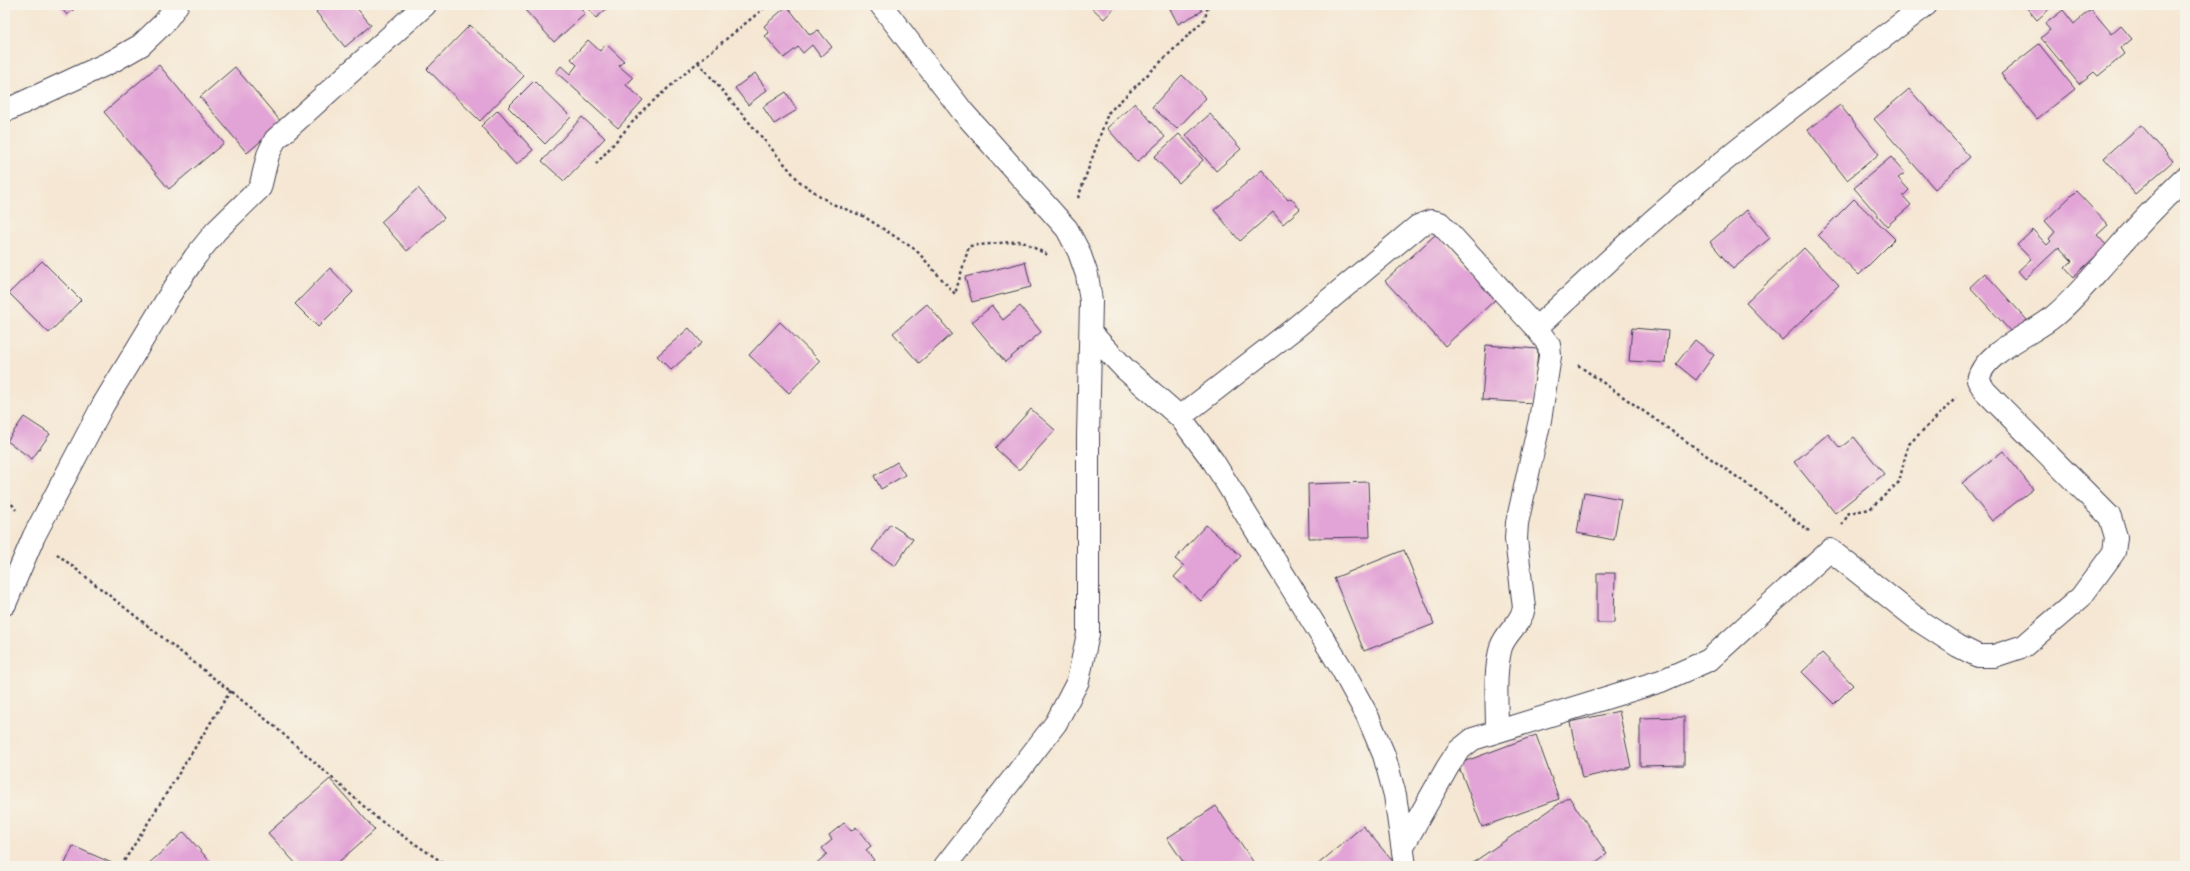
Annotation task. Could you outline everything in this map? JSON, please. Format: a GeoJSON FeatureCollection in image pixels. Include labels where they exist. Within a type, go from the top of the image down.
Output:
{"type":"FeatureCollection","features":[{"type":"Feature","properties":{"kind":"street"},"geometry":{"type":"LineString","coordinates":[[5,111],[113,61],[141,44],[164,23],[177,5]]}},
{"type":"Feature","properties":{"kind":"street"},"geometry":{"type":"LineString","coordinates":[[7,594],[34,536],[103,405],[169,296],[195,257],[216,231],[260,188],[268,155],[276,140],[425,5]]}},
{"type":"Feature","properties":{"kind":"street"},"geometry":{"type":"LineString","coordinates":[[882,5],[963,112],[1067,229],[1079,252],[1087,275],[1091,301],[1088,437],[1088,634],[1078,681],[1056,723],[945,866]]}},
{"type":"Feature","properties":{"kind":"street"},"geometry":{"type":"LineString","coordinates":[[1542,337],[1658,217],[1820,85],[1926,5]]}},
{"type":"Feature","properties":{"kind":"street"},"geometry":{"type":"LineString","coordinates":[[1404,856],[1458,751],[1473,739],[1497,730],[1661,681],[1709,660],[1828,547],[1921,622],[1958,646],[1978,656],[1994,656],[2024,646],[2081,597],[2114,552],[2116,537],[2110,517],[1985,391],[1978,380],[1980,370],[1989,360],[2052,318],[2072,300],[2150,212],[2185,178]]}},
{"type":"Feature","properties":{"kind":"street"},"geometry":{"type":"LineString","coordinates":[[1180,417],[1295,328],[1418,226],[1431,221],[1440,223],[1461,244],[1542,337],[1550,356],[1546,390],[1517,523],[1516,539],[1524,608],[1523,616],[1502,646],[1499,658],[1497,730]]}},
{"type":"Feature","properties":{"kind":"street"},"geometry":{"type":"LineString","coordinates":[[1091,333],[1125,369],[1180,417],[1213,461],[1342,670],[1367,714],[1384,755],[1395,795],[1404,856]]}},
{"type":"Feature","properties":{"kind":"path"},"geometry":{"type":"LineString","coordinates":[[596,164],[643,110],[698,62],[768,5]]}},
{"type":"Feature","properties":{"kind":"path"},"geometry":{"type":"LineString","coordinates":[[1067,229],[1108,112],[1205,19],[1208,5]]}},
{"type":"Feature","properties":{"kind":"path"},"geometry":{"type":"LineString","coordinates":[[698,62],[750,127],[799,181],[830,203],[863,216],[916,250],[955,294],[970,246],[1021,241],[1087,275]]}},
{"type":"Feature","properties":{"kind":"path"},"geometry":{"type":"LineString","coordinates":[[1542,337],[1761,494],[1828,547],[1847,519],[1849,513],[1870,509],[1899,482],[1908,445],[1964,390],[1978,380]]}},
{"type":"Feature","properties":{"kind":"path"},"geometry":{"type":"LineString","coordinates":[[34,536],[231,690],[273,725],[378,820],[448,866]]}},
{"type":"Feature","properties":{"kind":"path"},"geometry":{"type":"LineString","coordinates":[[120,866],[231,690]]}},
{"type":"Feature","properties":{"kind":"building"},"geometry":{"type":"Polygon","coordinates":[[[59,5],[79,5],[67,15],[59,5]]]}},
{"type":"Feature","properties":{"kind":"building"},"geometry":{"type":"Polygon","coordinates":[[[324,5],[354,5],[371,25],[345,47],[316,12],[324,5]]]}},
{"type":"Feature","properties":{"kind":"building"},"geometry":{"type":"Polygon","coordinates":[[[533,5],[578,5],[585,14],[554,42],[526,11],[533,5]]]}},
{"type":"Feature","properties":{"kind":"building"},"geometry":{"type":"Polygon","coordinates":[[[585,5],[611,5],[596,18],[585,5]]]}},
{"type":"Feature","properties":{"kind":"building"},"geometry":{"type":"Polygon","coordinates":[[[1089,5],[1117,5],[1104,19],[1089,5]]]}},
{"type":"Feature","properties":{"kind":"building"},"geometry":{"type":"Polygon","coordinates":[[[1168,5],[1199,5],[1202,11],[1178,24],[1168,5]]]}},
{"type":"Feature","properties":{"kind":"building"},"geometry":{"type":"Polygon","coordinates":[[[2024,5],[2054,5],[2037,20],[2024,5]]]}},
{"type":"Feature","properties":{"kind":"building"},"geometry":{"type":"Polygon","coordinates":[[[787,6],[810,35],[818,30],[832,47],[821,57],[812,45],[803,53],[798,47],[784,58],[765,36],[769,33],[764,26],[787,6]]]}},
{"type":"Feature","properties":{"kind":"building"},"geometry":{"type":"Polygon","coordinates":[[[2091,9],[2112,34],[2121,26],[2132,39],[2121,48],[2125,54],[2098,76],[2094,72],[2079,84],[2041,38],[2050,30],[2045,24],[2063,10],[2074,24],[2091,9]]]}},
{"type":"Feature","properties":{"kind":"building"},"geometry":{"type":"Polygon","coordinates":[[[470,25],[524,76],[480,121],[427,69],[470,25]]]}},
{"type":"Feature","properties":{"kind":"building"},"geometry":{"type":"Polygon","coordinates":[[[588,40],[600,51],[606,44],[624,61],[619,66],[633,78],[626,85],[643,100],[618,128],[556,72],[561,66],[570,74],[577,65],[571,59],[588,40]]]}},
{"type":"Feature","properties":{"kind":"building"},"geometry":{"type":"Polygon","coordinates":[[[2039,44],[2075,89],[2037,119],[2001,74],[2039,44]]]}},
{"type":"Feature","properties":{"kind":"building"},"geometry":{"type":"Polygon","coordinates":[[[159,65],[224,143],[169,189],[104,112],[159,65]]]}},
{"type":"Feature","properties":{"kind":"building"},"geometry":{"type":"Polygon","coordinates":[[[235,67],[282,123],[247,153],[200,97],[235,67]]]}},
{"type":"Feature","properties":{"kind":"building"},"geometry":{"type":"Polygon","coordinates":[[[755,73],[767,90],[748,105],[735,88],[755,73]]]}},
{"type":"Feature","properties":{"kind":"building"},"geometry":{"type":"Polygon","coordinates":[[[1182,75],[1206,98],[1177,129],[1152,107],[1182,75]]]}},
{"type":"Feature","properties":{"kind":"building"},"geometry":{"type":"Polygon","coordinates":[[[534,81],[571,117],[545,144],[508,107],[534,81]]]}},
{"type":"Feature","properties":{"kind":"building"},"geometry":{"type":"Polygon","coordinates":[[[1909,89],[1970,157],[1935,189],[1874,119],[1909,89]]]}},
{"type":"Feature","properties":{"kind":"building"},"geometry":{"type":"Polygon","coordinates":[[[786,92],[797,110],[774,124],[763,107],[786,92]]]}},
{"type":"Feature","properties":{"kind":"building"},"geometry":{"type":"Polygon","coordinates":[[[1135,103],[1165,137],[1137,162],[1107,128],[1135,103]]]}},
{"type":"Feature","properties":{"kind":"building"},"geometry":{"type":"Polygon","coordinates":[[[1840,105],[1879,154],[1847,180],[1808,130],[1840,105]]]}},
{"type":"Feature","properties":{"kind":"building"},"geometry":{"type":"Polygon","coordinates":[[[498,110],[533,150],[516,165],[481,126],[498,110]]]}},
{"type":"Feature","properties":{"kind":"building"},"geometry":{"type":"Polygon","coordinates":[[[1210,114],[1241,149],[1216,171],[1186,135],[1210,114]]]}},
{"type":"Feature","properties":{"kind":"building"},"geometry":{"type":"Polygon","coordinates":[[[582,117],[605,138],[564,181],[542,161],[582,117]]]}},
{"type":"Feature","properties":{"kind":"building"},"geometry":{"type":"Polygon","coordinates":[[[2141,125],[2173,161],[2135,194],[2104,158],[2141,125]]]}},
{"type":"Feature","properties":{"kind":"building"},"geometry":{"type":"Polygon","coordinates":[[[1179,134],[1203,160],[1179,183],[1154,157],[1179,134]]]}},
{"type":"Feature","properties":{"kind":"building"},"geometry":{"type":"Polygon","coordinates":[[[1891,157],[1905,173],[1898,178],[1909,190],[1903,196],[1911,205],[1887,226],[1854,188],[1891,157]]]}},
{"type":"Feature","properties":{"kind":"building"},"geometry":{"type":"Polygon","coordinates":[[[1262,170],[1288,200],[1291,198],[1300,209],[1283,224],[1273,212],[1240,241],[1214,210],[1262,170]]]}},
{"type":"Feature","properties":{"kind":"building"},"geometry":{"type":"Polygon","coordinates":[[[418,188],[444,218],[407,251],[381,222],[418,188]]]}},
{"type":"Feature","properties":{"kind":"building"},"geometry":{"type":"Polygon","coordinates":[[[2076,191],[2108,225],[2097,235],[2107,246],[2073,277],[2065,268],[2072,261],[2059,247],[2025,279],[2018,271],[2031,259],[2017,245],[2033,230],[2047,245],[2051,241],[2049,239],[2055,232],[2045,221],[2076,191]]]}},
{"type":"Feature","properties":{"kind":"building"},"geometry":{"type":"Polygon","coordinates":[[[1854,199],[1895,239],[1859,275],[1818,235],[1854,199]]]}},
{"type":"Feature","properties":{"kind":"building"},"geometry":{"type":"Polygon","coordinates":[[[1747,210],[1770,238],[1733,269],[1710,242],[1747,210]]]}},
{"type":"Feature","properties":{"kind":"building"},"geometry":{"type":"Polygon","coordinates":[[[1436,234],[1496,299],[1445,346],[1385,281],[1436,234]]]}},
{"type":"Feature","properties":{"kind":"building"},"geometry":{"type":"Polygon","coordinates":[[[1804,248],[1839,285],[1782,340],[1746,303],[1804,248]]]}},
{"type":"Feature","properties":{"kind":"building"},"geometry":{"type":"Polygon","coordinates":[[[42,261],[81,300],[49,333],[9,293],[42,261]]]}},
{"type":"Feature","properties":{"kind":"building"},"geometry":{"type":"Polygon","coordinates":[[[1025,262],[1031,287],[972,302],[965,277],[1025,262]]]}},
{"type":"Feature","properties":{"kind":"building"},"geometry":{"type":"Polygon","coordinates":[[[330,268],[353,292],[318,327],[295,304],[330,268]]]}},
{"type":"Feature","properties":{"kind":"building"},"geometry":{"type":"Polygon","coordinates":[[[1985,273],[2027,320],[2012,333],[1970,287],[1985,273]]]}},
{"type":"Feature","properties":{"kind":"building"},"geometry":{"type":"Polygon","coordinates":[[[927,304],[952,334],[919,363],[893,333],[927,304]]]}},
{"type":"Feature","properties":{"kind":"building"},"geometry":{"type":"Polygon","coordinates":[[[992,306],[1003,320],[1020,306],[1041,332],[1005,362],[972,322],[992,306]]]}},
{"type":"Feature","properties":{"kind":"building"},"geometry":{"type":"Polygon","coordinates":[[[780,322],[820,361],[789,393],[749,355],[780,322]]]}},
{"type":"Feature","properties":{"kind":"building"},"geometry":{"type":"Polygon","coordinates":[[[689,328],[702,343],[671,370],[657,356],[689,328]]]}},
{"type":"Feature","properties":{"kind":"building"},"geometry":{"type":"Polygon","coordinates":[[[1632,328],[1668,331],[1665,363],[1629,361],[1632,328]]]}},
{"type":"Feature","properties":{"kind":"building"},"geometry":{"type":"Polygon","coordinates":[[[1695,340],[1714,355],[1696,380],[1676,364],[1695,340]]]}},
{"type":"Feature","properties":{"kind":"building"},"geometry":{"type":"Polygon","coordinates":[[[1486,345],[1538,349],[1534,403],[1482,400],[1486,345]]]}},
{"type":"Feature","properties":{"kind":"building"},"geometry":{"type":"Polygon","coordinates":[[[1031,409],[1055,430],[1019,470],[995,448],[1031,409]]]}},
{"type":"Feature","properties":{"kind":"building"},"geometry":{"type":"Polygon","coordinates":[[[24,417],[50,434],[32,459],[7,441],[24,417]]]}},
{"type":"Feature","properties":{"kind":"building"},"geometry":{"type":"Polygon","coordinates":[[[1828,434],[1840,448],[1854,437],[1884,474],[1835,513],[1794,462],[1828,434]]]}},
{"type":"Feature","properties":{"kind":"building"},"geometry":{"type":"Polygon","coordinates":[[[2003,451],[2033,489],[1992,521],[1962,483],[2003,451]]]}},
{"type":"Feature","properties":{"kind":"building"},"geometry":{"type":"Polygon","coordinates":[[[897,462],[905,475],[881,489],[874,476],[897,462]]]}},
{"type":"Feature","properties":{"kind":"building"},"geometry":{"type":"Polygon","coordinates":[[[1368,482],[1370,537],[1309,538],[1308,484],[1368,482]]]}},
{"type":"Feature","properties":{"kind":"building"},"geometry":{"type":"Polygon","coordinates":[[[1584,492],[1621,499],[1614,540],[1577,533],[1584,492]]]}},
{"type":"Feature","properties":{"kind":"building"},"geometry":{"type":"Polygon","coordinates":[[[890,524],[913,539],[895,566],[872,550],[890,524]]]}},
{"type":"Feature","properties":{"kind":"building"},"geometry":{"type":"Polygon","coordinates":[[[1206,525],[1241,556],[1201,601],[1174,577],[1184,566],[1175,559],[1206,525]]]}},
{"type":"Feature","properties":{"kind":"building"},"geometry":{"type":"Polygon","coordinates":[[[1404,550],[1434,624],[1364,651],[1334,578],[1404,550]]]}},
{"type":"Feature","properties":{"kind":"building"},"geometry":{"type":"Polygon","coordinates":[[[1597,573],[1615,573],[1614,623],[1597,623],[1597,573]]]}},
{"type":"Feature","properties":{"kind":"building"},"geometry":{"type":"Polygon","coordinates":[[[1822,653],[1853,685],[1834,704],[1802,672],[1822,653]]]}},
{"type":"Feature","properties":{"kind":"building"},"geometry":{"type":"Polygon","coordinates":[[[1619,711],[1631,767],[1582,778],[1570,722],[1619,711]]]}},
{"type":"Feature","properties":{"kind":"building"},"geometry":{"type":"Polygon","coordinates":[[[1684,717],[1684,765],[1640,766],[1640,718],[1684,717]]]}},
{"type":"Feature","properties":{"kind":"building"},"geometry":{"type":"Polygon","coordinates":[[[1536,735],[1559,799],[1482,827],[1458,764],[1536,735]]]}},
{"type":"Feature","properties":{"kind":"building"},"geometry":{"type":"Polygon","coordinates":[[[330,779],[375,830],[334,866],[298,866],[268,833],[330,779]]]}},
{"type":"Feature","properties":{"kind":"building"},"geometry":{"type":"Polygon","coordinates":[[[1569,797],[1607,854],[1590,866],[1468,866],[1569,797]]]}},
{"type":"Feature","properties":{"kind":"building"},"geometry":{"type":"Polygon","coordinates":[[[1216,806],[1256,866],[1186,866],[1167,838],[1216,806]]]}},
{"type":"Feature","properties":{"kind":"building"},"geometry":{"type":"Polygon","coordinates":[[[844,823],[851,831],[856,827],[871,846],[866,850],[874,860],[869,864],[871,866],[813,866],[827,854],[822,848],[832,840],[829,835],[844,823]]]}},
{"type":"Feature","properties":{"kind":"building"},"geometry":{"type":"Polygon","coordinates":[[[1363,826],[1395,864],[1393,866],[1316,866],[1363,826]]]}},
{"type":"Feature","properties":{"kind":"building"},"geometry":{"type":"Polygon","coordinates":[[[184,832],[214,866],[146,866],[184,832]]]}},
{"type":"Feature","properties":{"kind":"building"},"geometry":{"type":"Polygon","coordinates":[[[73,846],[114,864],[113,866],[64,866],[73,846]]]}}]}
